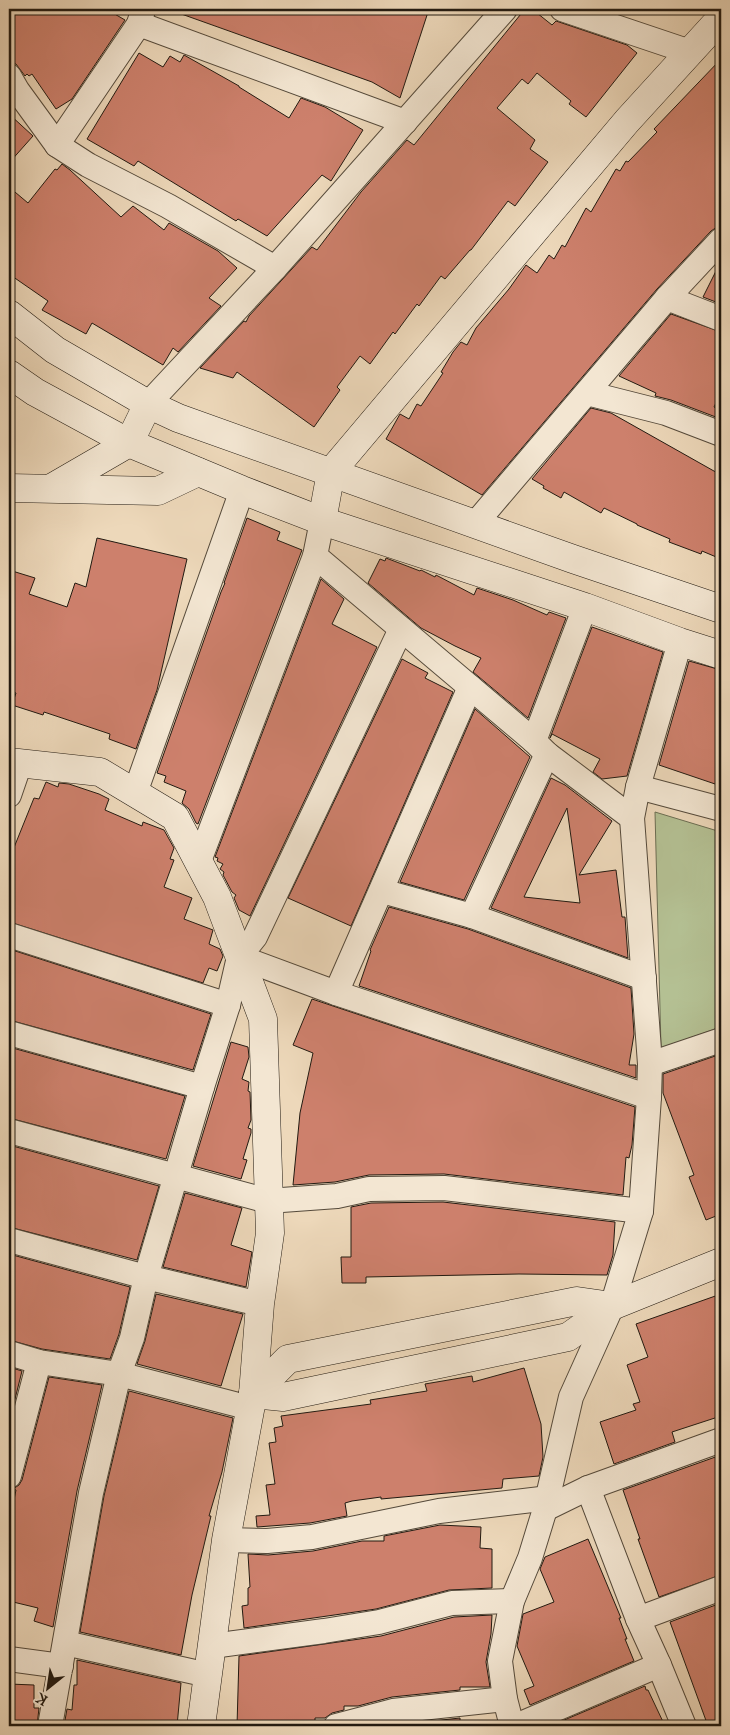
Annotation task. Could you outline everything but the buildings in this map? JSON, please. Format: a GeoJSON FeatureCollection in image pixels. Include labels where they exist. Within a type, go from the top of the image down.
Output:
{"type":"FeatureCollection","features":[{"type":"Feature","properties":{"kind":"street"},"geometry":{"type":"LineString","coordinates":[[51,488],[129,443],[148,404],[275,268],[505,9]]}},
{"type":"Feature","properties":{"kind":"street"},"geometry":{"type":"LineString","coordinates":[[562,9],[690,52]]}},
{"type":"Feature","properties":{"kind":"street"},"geometry":{"type":"LineString","coordinates":[[57,145],[142,16],[405,122]]}},
{"type":"Feature","properties":{"kind":"street"},"geometry":{"type":"LineString","coordinates":[[199,862],[315,556],[331,472],[627,121],[720,20]]}},
{"type":"Feature","properties":{"kind":"street"},"geometry":{"type":"LineString","coordinates":[[9,76],[57,145],[88,165],[168,206],[275,268]]}},
{"type":"Feature","properties":{"kind":"street"},"geometry":{"type":"LineString","coordinates":[[475,524],[667,298],[721,240]]}},
{"type":"Feature","properties":{"kind":"street"},"geometry":{"type":"LineString","coordinates":[[667,298],[721,319]]}},
{"type":"Feature","properties":{"kind":"street"},"geometry":{"type":"LineString","coordinates":[[9,314],[55,350],[148,404],[178,418],[721,609]]}},
{"type":"Feature","properties":{"kind":"street"},"geometry":{"type":"LineString","coordinates":[[9,374],[36,392],[129,443],[242,490],[322,521],[585,607],[721,655]]}},
{"type":"Feature","properties":{"kind":"street"},"geometry":{"type":"LineString","coordinates":[[587,393],[666,414],[721,434]]}},
{"type":"Feature","properties":{"kind":"street"},"geometry":{"type":"LineString","coordinates":[[9,488],[158,492],[198,472]]}},
{"type":"Feature","properties":{"kind":"street"},"geometry":{"type":"LineString","coordinates":[[135,794],[242,490]]}},
{"type":"Feature","properties":{"kind":"street"},"geometry":{"type":"LineString","coordinates":[[315,556],[540,748],[632,818]]}},
{"type":"Feature","properties":{"kind":"street"},"geometry":{"type":"LineString","coordinates":[[472,916],[540,748],[585,607]]}},
{"type":"Feature","properties":{"kind":"street"},"geometry":{"type":"LineString","coordinates":[[50,1726],[91,1493],[119,1374],[132,1338],[146,1277],[202,1086],[228,1005],[239,957],[255,937],[401,629]]}},
{"type":"Feature","properties":{"kind":"street"},"geometry":{"type":"LineString","coordinates":[[659,1665],[514,1726],[504,1699],[500,1661],[512,1601],[530,1558],[547,1503],[571,1397],[612,1306],[640,1211],[650,1064],[632,818],[638,787],[680,642]]}},
{"type":"Feature","properties":{"kind":"street"},"geometry":{"type":"LineString","coordinates":[[336,993],[470,688]]}},
{"type":"Feature","properties":{"kind":"street"},"geometry":{"type":"LineString","coordinates":[[9,795],[14,762],[100,772],[175,817],[217,897],[262,1019],[270,1233],[260,1304],[252,1401],[226,1540],[202,1726]]}},
{"type":"Feature","properties":{"kind":"street"},"geometry":{"type":"LineString","coordinates":[[638,787],[721,809]]}},
{"type":"Feature","properties":{"kind":"street"},"geometry":{"type":"LineString","coordinates":[[382,891],[472,916],[644,978]]}},
{"type":"Feature","properties":{"kind":"street"},"geometry":{"type":"LineString","coordinates":[[9,935],[228,1005]]}},
{"type":"Feature","properties":{"kind":"street"},"geometry":{"type":"LineString","coordinates":[[239,957],[336,993],[649,1097]]}},
{"type":"Feature","properties":{"kind":"street"},"geometry":{"type":"LineString","coordinates":[[9,1034],[202,1086]]}},
{"type":"Feature","properties":{"kind":"street"},"geometry":{"type":"LineString","coordinates":[[650,1064],[721,1040]]}},
{"type":"Feature","properties":{"kind":"street"},"geometry":{"type":"LineString","coordinates":[[9,1131],[268,1201],[337,1196],[370,1189],[444,1188],[640,1211]]}},
{"type":"Feature","properties":{"kind":"street"},"geometry":{"type":"LineString","coordinates":[[9,1240],[146,1277],[260,1304]]}},
{"type":"Feature","properties":{"kind":"street"},"geometry":{"type":"LineString","coordinates":[[9,1353],[39,1362],[119,1374],[252,1401],[283,1397],[568,1337],[612,1306],[721,1262]]}},
{"type":"Feature","properties":{"kind":"street"},"geometry":{"type":"LineString","coordinates":[[252,1401],[288,1359],[577,1301],[612,1306]]}},
{"type":"Feature","properties":{"kind":"street"},"geometry":{"type":"LineString","coordinates":[[9,1476],[39,1362]]}},
{"type":"Feature","properties":{"kind":"street"},"geometry":{"type":"LineString","coordinates":[[226,1540],[267,1541],[312,1537],[439,1511],[547,1503],[721,1440]]}},
{"type":"Feature","properties":{"kind":"street"},"geometry":{"type":"LineString","coordinates":[[588,1488],[638,1619],[684,1726]]}},
{"type":"Feature","properties":{"kind":"street"},"geometry":{"type":"LineString","coordinates":[[638,1619],[721,1588]]}},
{"type":"Feature","properties":{"kind":"street"},"geometry":{"type":"LineString","coordinates":[[212,1646],[379,1622],[452,1603],[512,1601]]}},
{"type":"Feature","properties":{"kind":"street"},"geometry":{"type":"LineString","coordinates":[[65,1643],[208,1675]]}},
{"type":"Feature","properties":{"kind":"street"},"geometry":{"type":"LineString","coordinates":[[9,1660],[61,1666]]}},
{"type":"Feature","properties":{"kind":"street"},"geometry":{"type":"LineString","coordinates":[[336,1726],[393,1711],[504,1699]]}},
{"type":"Feature","properties":{"kind":"green space"},"geometry":{"type":"Polygon","coordinates":[[[655,812],[721,832],[721,1027],[661,1048],[655,812]]]}}]}
